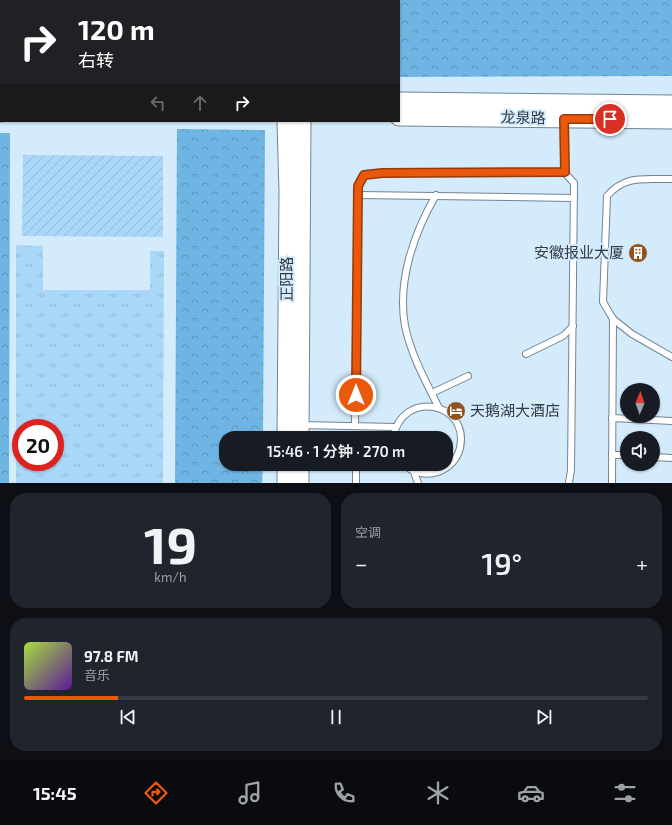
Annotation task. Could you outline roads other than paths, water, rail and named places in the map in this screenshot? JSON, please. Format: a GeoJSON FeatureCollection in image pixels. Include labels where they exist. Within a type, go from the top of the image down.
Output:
{"type":"FeatureCollection","features":[{"type":"Feature","properties":{"kind":"street","name":"龙泉路"},"geometry":{"type":"LineString","coordinates":[[400,101],[564,111],[672,120]]}},
{"type":"Feature","properties":{"kind":"street","name":"龙泉路"},"geometry":{"type":"LineString","coordinates":[[400,117],[564,111],[672,104]]}},
{"type":"Feature","properties":{"kind":"street","name":"正阳路"},"geometry":{"type":"LineString","coordinates":[[286,122],[293,431]]}},
{"type":"Feature","properties":{"kind":"street","name":"正阳路"},"geometry":{"type":"LineString","coordinates":[[293,431],[302,122]]}},
{"type":"Feature","properties":{"kind":"street"},"geometry":{"type":"LineString","coordinates":[[286,471],[286,483]]}},
{"type":"Feature","properties":{"kind":"street"},"geometry":{"type":"LineString","coordinates":[[300,471],[300,483]]}},
{"type":"Feature","properties":{"kind":"lane"},"geometry":{"type":"LineString","coordinates":[[564,111],[565,172],[574,183],[572,470],[569,483]]}},
{"type":"Feature","properties":{"kind":"lane"},"geometry":{"type":"LineString","coordinates":[[355,426],[358,186],[364,175],[382,173],[565,172]]}},
{"type":"Feature","properties":{"kind":"lane"},"geometry":{"type":"LineString","coordinates":[[672,179],[628,180],[615,187],[606,196],[603,302],[613,319],[632,334],[672,357]]}},
{"type":"Feature","properties":{"kind":"lane"},"geometry":{"type":"LineString","coordinates":[[358,195],[574,198]]}},
{"type":"Feature","properties":{"kind":"lane"},"geometry":{"type":"LineString","coordinates":[[436,195],[425,215],[415,242],[406,271],[403,298],[405,326],[413,351],[439,408]]}},
{"type":"Feature","properties":{"kind":"lane"},"geometry":{"type":"LineString","coordinates":[[612,483],[613,319]]}},
{"type":"Feature","properties":{"kind":"lane"},"geometry":{"type":"LineString","coordinates":[[526,354],[563,336],[573,326]]}},
{"type":"Feature","properties":{"kind":"lane"},"geometry":{"type":"LineString","coordinates":[[432,393],[468,376]]}},
{"type":"Feature","properties":{"kind":"lane"},"geometry":{"type":"LineString","coordinates":[[395,431],[401,418],[414,409],[429,406],[439,408],[448,413],[458,426],[461,442],[459,452],[454,461],[446,468],[430,473],[414,472],[418,483]]}},
{"type":"Feature","properties":{"kind":"lane"},"geometry":{"type":"LineString","coordinates":[[612,418],[672,421]]}},
{"type":"Feature","properties":{"kind":"lane"},"geometry":{"type":"LineString","coordinates":[[303,431],[355,426],[396,427]]}},
{"type":"Feature","properties":{"kind":"lane"},"geometry":{"type":"LineString","coordinates":[[612,455],[620,456]]}},
{"type":"Feature","properties":{"kind":"lane"},"geometry":{"type":"LineString","coordinates":[[660,457],[672,458]]}},
{"type":"Feature","properties":{"kind":"lane"},"geometry":{"type":"LineString","coordinates":[[356,471],[356,483]]}},
{"type":"Feature","properties":{"kind":"place","name":"安徽报业大厦"},"geometry":{"type":"Point","coordinates":[638,253]}},
{"type":"Feature","properties":{"kind":"place","name":"天鹅湖大酒店"},"geometry":{"type":"Point","coordinates":[456,411]}}]}
